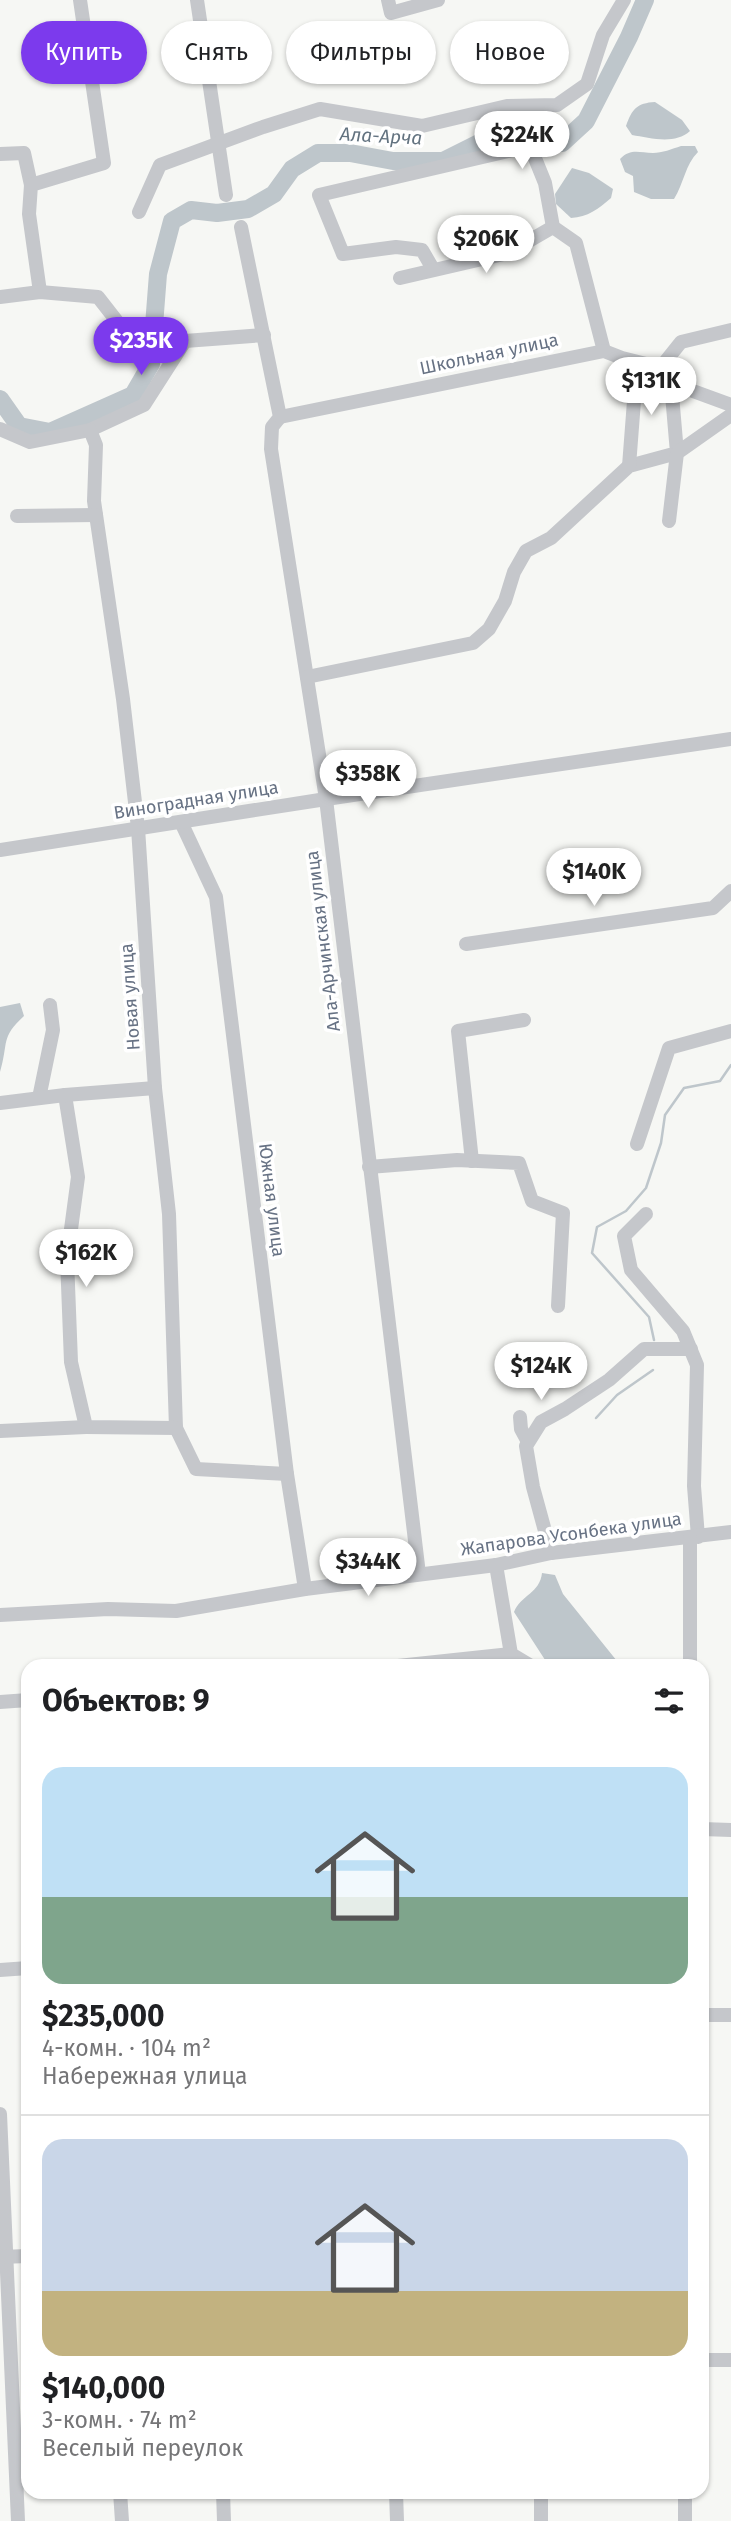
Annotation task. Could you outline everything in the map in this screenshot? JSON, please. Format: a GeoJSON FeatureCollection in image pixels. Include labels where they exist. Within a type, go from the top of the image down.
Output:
{"type":"FeatureCollection","features":[{"type":"Feature","properties":{"kind":"street"},"geometry":{"type":"LineString","coordinates":[[31,185],[104,163],[80,0]]}},
{"type":"Feature","properties":{"kind":"street"},"geometry":{"type":"LineString","coordinates":[[197,0],[226,195]]}},
{"type":"Feature","properties":{"kind":"street"},"geometry":{"type":"LineString","coordinates":[[388,0],[391,13],[438,0]]}},
{"type":"Feature","properties":{"kind":"street"},"geometry":{"type":"LineString","coordinates":[[138,212],[160,165],[320,109],[422,126],[507,106],[558,105],[587,84],[603,35],[624,0]]}},
{"type":"Feature","properties":{"kind":"street"},"geometry":{"type":"LineString","coordinates":[[433,269],[422,250],[396,247],[343,254],[319,195],[530,146],[545,183],[553,227],[576,243],[604,351]]}},
{"type":"Feature","properties":{"kind":"street"},"geometry":{"type":"LineString","coordinates":[[0,154],[24,153],[31,185],[29,214],[40,292]]}},
{"type":"Feature","properties":{"kind":"street","name":"Ала-Арчинская улица"},"geometry":{"type":"LineString","coordinates":[[241,227],[280,417],[272,427],[271,449],[326,799],[419,1574]]}},
{"type":"Feature","properties":{"kind":"street"},"geometry":{"type":"LineString","coordinates":[[400,278],[508,253],[553,227]]}},
{"type":"Feature","properties":{"kind":"street"},"geometry":{"type":"LineString","coordinates":[[0,297],[40,292],[98,297],[123,328]]}},
{"type":"Feature","properties":{"kind":"street"},"geometry":{"type":"LineString","coordinates":[[629,466],[634,401],[652,368],[681,342],[731,330]]}},
{"type":"Feature","properties":{"kind":"street"},"geometry":{"type":"LineString","coordinates":[[0,429],[30,442],[90,430],[144,405],[185,341],[264,335]]}},
{"type":"Feature","properties":{"kind":"street","name":"Школьная улица"},"geometry":{"type":"LineString","coordinates":[[280,417],[604,351],[652,368],[671,383],[731,405]]}},
{"type":"Feature","properties":{"kind":"street"},"geometry":{"type":"LineString","coordinates":[[669,520],[677,453],[671,383]]}},
{"type":"Feature","properties":{"kind":"street"},"geometry":{"type":"LineString","coordinates":[[307,677],[473,643],[489,629],[505,601],[514,572],[526,551],[551,538],[629,466],[677,453],[731,415]]}},
{"type":"Feature","properties":{"kind":"street","name":"Новая улица"},"geometry":{"type":"LineString","coordinates":[[90,430],[96,445],[94,501],[123,699],[138,828],[155,1088],[169,1214],[176,1428],[195,1469],[287,1474]]}},
{"type":"Feature","properties":{"kind":"street"},"geometry":{"type":"LineString","coordinates":[[17,516],[96,515]]}},
{"type":"Feature","properties":{"kind":"street","name":"Виноградная улица"},"geometry":{"type":"LineString","coordinates":[[0,850],[731,739]]}},
{"type":"Feature","properties":{"kind":"street","name":"Южная улица"},"geometry":{"type":"LineString","coordinates":[[181,822],[216,897],[287,1474],[305,1589]]}},
{"type":"Feature","properties":{"kind":"street"},"geometry":{"type":"LineString","coordinates":[[466,944],[713,908],[731,891]]}},
{"type":"Feature","properties":{"kind":"street"},"geometry":{"type":"LineString","coordinates":[[39,1098],[53,1030],[50,1005]]}},
{"type":"Feature","properties":{"kind":"street"},"geometry":{"type":"LineString","coordinates":[[472,1161],[457,1031],[524,1020]]}},
{"type":"Feature","properties":{"kind":"street"},"geometry":{"type":"LineString","coordinates":[[637,1144],[669,1048],[731,1031]]}},
{"type":"Feature","properties":{"kind":"street"},"geometry":{"type":"LineString","coordinates":[[0,1103],[155,1088]]}},
{"type":"Feature","properties":{"kind":"street"},"geometry":{"type":"LineString","coordinates":[[65,1095],[78,1177],[67,1259],[71,1362],[86,1427]]}},
{"type":"Feature","properties":{"kind":"street"},"geometry":{"type":"LineString","coordinates":[[369,1167],[396,1163],[519,1163],[532,1201],[563,1213],[558,1306]]}},
{"type":"Feature","properties":{"kind":"street"},"geometry":{"type":"LineString","coordinates":[[646,1214],[624,1236],[631,1270],[683,1331],[697,1364],[690,1659]]}},
{"type":"Feature","properties":{"kind":"street"},"geometry":{"type":"LineString","coordinates":[[551,1553],[533,1487],[526,1446],[541,1422],[609,1380],[644,1349],[691,1349]]}},
{"type":"Feature","properties":{"kind":"street"},"geometry":{"type":"LineString","coordinates":[[520,1418],[521,1429],[528,1443]]}},
{"type":"Feature","properties":{"kind":"street"},"geometry":{"type":"LineString","coordinates":[[0,1432],[86,1427],[176,1428]]}},
{"type":"Feature","properties":{"kind":"street","name":"Жапарова Усонбека улица"},"geometry":{"type":"LineString","coordinates":[[0,1615],[108,1609],[176,1611],[305,1589],[496,1564],[551,1553],[731,1532]]}},
{"type":"Feature","properties":{"kind":"street"},"geometry":{"type":"LineString","coordinates":[[496,1564],[511,1654]]}},
{"type":"Feature","properties":{"kind":"street"},"geometry":{"type":"LineString","coordinates":[[464,1659],[511,1654],[519,1659]]}},
{"type":"Feature","properties":{"kind":"street"},"geometry":{"type":"LineString","coordinates":[[0,1702],[21,1700]]}},
{"type":"Feature","properties":{"kind":"street"},"geometry":{"type":"LineString","coordinates":[[709,1829],[731,1830]]}},
{"type":"Feature","properties":{"kind":"street"},"geometry":{"type":"LineString","coordinates":[[0,1970],[21,1968]]}},
{"type":"Feature","properties":{"kind":"street"},"geometry":{"type":"LineString","coordinates":[[709,2015],[731,2015]]}},
{"type":"Feature","properties":{"kind":"street"},"geometry":{"type":"LineString","coordinates":[[0,2114],[4,2257],[19,2521]]}},
{"type":"Feature","properties":{"kind":"street"},"geometry":{"type":"LineString","coordinates":[[709,2360],[731,2360]]}},
{"type":"Feature","properties":{"kind":"street"},"geometry":{"type":"LineString","coordinates":[[120,2499],[122,2521]]}},
{"type":"Feature","properties":{"kind":"street"},"geometry":{"type":"LineString","coordinates":[[223,2499],[224,2521]]}},
{"type":"Feature","properties":{"kind":"street"},"geometry":{"type":"LineString","coordinates":[[396,2499],[397,2521]]}},
{"type":"Feature","properties":{"kind":"street"},"geometry":{"type":"LineString","coordinates":[[541,2499],[541,2521]]}},
{"type":"Feature","properties":{"kind":"street"},"geometry":{"type":"LineString","coordinates":[[685,2499],[685,2521]]}},
{"type":"Feature","properties":{"kind":"shaded area"},"geometry":{"type":"Polygon","coordinates":[[[655,102],[682,120],[690,131],[670,139],[632,135],[626,126],[633,111],[639,106],[655,102]]]}},
{"type":"Feature","properties":{"kind":"shaded area"},"geometry":{"type":"Polygon","coordinates":[[[681,146],[695,146],[698,152],[690,163],[674,199],[651,199],[634,192],[633,176],[625,172],[620,159],[632,152],[656,153],[681,146]]]}},
{"type":"Feature","properties":{"kind":"shaded area"},"geometry":{"type":"Polygon","coordinates":[[[572,168],[589,173],[613,189],[611,198],[597,209],[571,218],[556,204],[555,194],[572,168]]]}},
{"type":"Feature","properties":{"kind":"shaded area"},"geometry":{"type":"Polygon","coordinates":[[[20,1003],[24,1016],[8,1035],[0,1072],[0,1007],[20,1003]]]}},
{"type":"Feature","properties":{"kind":"shaded area"},"geometry":{"type":"Polygon","coordinates":[[[542,1573],[555,1575],[563,1594],[615,1659],[544,1659],[514,1612],[541,1580],[542,1573]]]}},
{"type":"Feature","properties":{"kind":"waterway","name":"Ала-Арча"},"geometry":{"type":"LineString","coordinates":[[0,399],[19,426],[50,432],[133,395],[151,364],[158,274],[172,221],[191,210],[217,213],[248,209],[274,194],[292,169],[318,153],[350,153],[393,161],[443,161],[487,139],[522,127],[562,143],[586,121],[645,0]]}},
{"type":"Feature","properties":{"kind":"waterway"},"geometry":{"type":"LineString","coordinates":[[654,1340],[649,1317],[592,1253],[597,1227],[626,1211],[646,1188],[661,1143],[665,1115],[684,1088],[720,1081],[731,1065]]}},
{"type":"Feature","properties":{"kind":"waterway"},"geometry":{"type":"LineString","coordinates":[[596,1418],[617,1395],[653,1370]]}}]}
